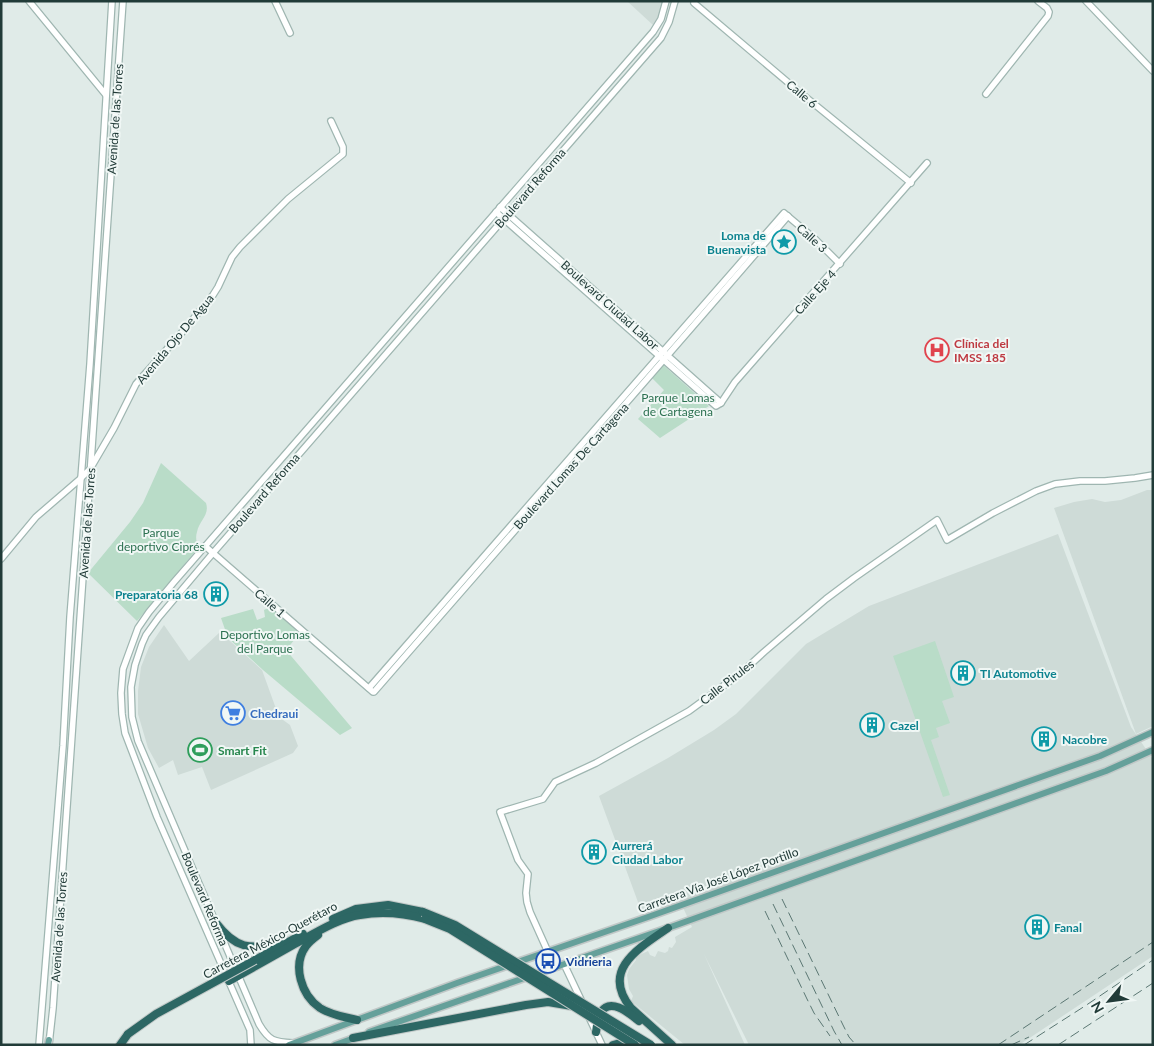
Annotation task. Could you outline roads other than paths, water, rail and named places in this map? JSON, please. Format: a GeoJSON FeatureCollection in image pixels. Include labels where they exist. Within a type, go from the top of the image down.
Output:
{"type":"FeatureCollection","features":[{"type":"Feature","properties":{"kind":"highway","name":"Carretera México-Querétaro"},"geometry":{"type":"LineString","coordinates":[[120,1045],[128,1034],[156,1014],[296,938],[356,909],[388,905],[454,925],[651,1045]]}},
{"type":"Feature","properties":{"kind":"highway","name":"Carretera México-Querétaro"},"geometry":{"type":"LineString","coordinates":[[229,981],[313,933],[358,915],[388,912],[424,916],[450,929],[635,1045]]}},
{"type":"Feature","properties":{"kind":"highway"},"geometry":{"type":"LineString","coordinates":[[216,923],[231,940],[245,946],[266,947],[296,938]]}},
{"type":"Feature","properties":{"kind":"highway"},"geometry":{"type":"LineString","coordinates":[[327,928],[307,945],[301,955],[299,965],[300,978],[310,999],[320,1008],[357,1020]]}},
{"type":"Feature","properties":{"kind":"highway"},"geometry":{"type":"LineString","coordinates":[[668,928],[629,958],[622,968],[619,982],[625,1001],[671,1045]]}},
{"type":"Feature","properties":{"kind":"highway"},"geometry":{"type":"LineString","coordinates":[[353,1038],[548,1002],[577,1008]]}},
{"type":"Feature","properties":{"kind":"highway"},"geometry":{"type":"LineString","coordinates":[[596,1032],[600,1014],[611,1006],[629,1014],[671,1045]]}},
{"type":"Feature","properties":{"kind":"highway"},"geometry":{"type":"LineString","coordinates":[[613,1045],[620,1043],[626,1045]]}},
{"type":"Feature","properties":{"kind":"main road"},"geometry":{"type":"LineString","coordinates":[[29,1],[106,95]]}},
{"type":"Feature","properties":{"kind":"main road","name":"Avenida de las Torres"},"geometry":{"type":"LineString","coordinates":[[39,1045],[63,746],[68,645],[90,364],[112,1]]}},
{"type":"Feature","properties":{"kind":"main road","name":"Avenida de las Torres"},"geometry":{"type":"LineString","coordinates":[[49,1043],[54,999],[123,1]]}},
{"type":"Feature","properties":{"kind":"main road"},"geometry":{"type":"LineString","coordinates":[[275,1],[290,33]]}},
{"type":"Feature","properties":{"kind":"main road","name":"Boulevard Reforma"},"geometry":{"type":"LineString","coordinates":[[251,1045],[250,1030],[157,817],[125,733],[121,703],[123,669],[138,628],[149,612],[205,546],[653,32],[661,19],[666,1]]}},
{"type":"Feature","properties":{"kind":"main road","name":"Boulevard Reforma"},"geometry":{"type":"LineString","coordinates":[[291,1044],[267,1037],[259,1024],[138,742],[132,717],[131,687],[134,668],[146,635],[159,616],[213,553],[661,38],[669,22],[675,1]]}},
{"type":"Feature","properties":{"kind":"main road"},"geometry":{"type":"LineString","coordinates":[[986,94],[1048,16],[1047,8],[1038,1]]}},
{"type":"Feature","properties":{"kind":"main road"},"geometry":{"type":"LineString","coordinates":[[1086,1],[1153,71]]}},
{"type":"Feature","properties":{"kind":"main road","name":"Calle 6"},"geometry":{"type":"LineString","coordinates":[[694,3],[911,183]]}},
{"type":"Feature","properties":{"kind":"main road","name":"Avenida Ojo De Agua"},"geometry":{"type":"LineString","coordinates":[[1,558],[36,517],[90,469],[136,384],[213,295],[232,257],[240,247],[288,198],[343,154],[344,147],[331,121]]}},
{"type":"Feature","properties":{"kind":"main road","name":"Calle Eje 4"},"geometry":{"type":"LineString","coordinates":[[718,405],[735,382],[927,163]]}},
{"type":"Feature","properties":{"kind":"main road","name":"Boulevard Ciudad Labor"},"geometry":{"type":"LineString","coordinates":[[498,210],[718,405]]}},
{"type":"Feature","properties":{"kind":"main road","name":"Calle 3"},"geometry":{"type":"LineString","coordinates":[[786,215],[815,238],[840,264]]}},
{"type":"Feature","properties":{"kind":"main road","name":"Boulevard Lomas De Cartagena"},"geometry":{"type":"LineString","coordinates":[[372,690],[786,215]]}},
{"type":"Feature","properties":{"kind":"main road","name":"Calle Pirules"},"geometry":{"type":"LineString","coordinates":[[548,952],[527,902],[528,874],[518,860],[500,812],[543,800],[555,782],[596,763],[689,711],[741,673],[785,634],[854,578],[937,520],[947,540],[993,513],[1036,491],[1055,484],[1105,481],[1153,475]]}},
{"type":"Feature","properties":{"kind":"main road","name":"Calle 1"},"geometry":{"type":"LineString","coordinates":[[205,546],[372,690]]}},
{"type":"Feature","properties":{"kind":"main road","name":"Carretera Vía José López Portillo"},"geometry":{"type":"LineString","coordinates":[[291,1044],[457,983],[1100,756],[1153,732]]}},
{"type":"Feature","properties":{"kind":"main road"},"geometry":{"type":"LineString","coordinates":[[335,1045],[1106,771],[1153,750]]}},
{"type":"Feature","properties":{"kind":"main road"},"geometry":{"type":"LineString","coordinates":[[564,964],[602,1045]]}},
{"type":"Feature","properties":{"kind":"main road"},"geometry":{"type":"LineString","coordinates":[[44,998],[54,999]]}},
{"type":"Feature","properties":{"kind":"main road"},"geometry":{"type":"LineString","coordinates":[[43,1013],[49,1043]]}},
{"type":"Feature","properties":{"kind":"main road"},"geometry":{"type":"LineString","coordinates":[[250,1030],[259,1024]]}},
{"type":"Feature","properties":{"kind":"railway"},"geometry":{"type":"LineString","coordinates":[[782,899],[849,1037],[856,1045]]}},
{"type":"Feature","properties":{"kind":"railway"},"geometry":{"type":"LineString","coordinates":[[773,904],[842,1045]]}},
{"type":"Feature","properties":{"kind":"railway"},"geometry":{"type":"LineString","coordinates":[[765,911],[814,1013],[830,1036]]}},
{"type":"Feature","properties":{"kind":"railway"},"geometry":{"type":"LineString","coordinates":[[998,1045],[1153,942]]}},
{"type":"Feature","properties":{"kind":"railway"},"geometry":{"type":"LineString","coordinates":[[1024,1045],[1153,960]]}},
{"type":"Feature","properties":{"kind":"railway"},"geometry":{"type":"LineString","coordinates":[[1058,1045],[1153,983]]}},
{"type":"Feature","properties":{"kind":"railway"},"geometry":{"type":"LineString","coordinates":[[1011,1045],[1029,1037]]}},
{"type":"Feature","properties":{"kind":"place","name":"Loma de Buenavista"},"geometry":{"type":"Point","coordinates":[784,242]}},
{"type":"Feature","properties":{"kind":"place","name":"Clínica del IMSS 185"},"geometry":{"type":"Point","coordinates":[937,350]}},
{"type":"Feature","properties":{"kind":"place","name":"Preparatoria 68"},"geometry":{"type":"Point","coordinates":[216,594]}},
{"type":"Feature","properties":{"kind":"place","name":"TI Automotive"},"geometry":{"type":"Point","coordinates":[963,673]}},
{"type":"Feature","properties":{"kind":"place","name":"Chedraui"},"geometry":{"type":"Point","coordinates":[233,713]}},
{"type":"Feature","properties":{"kind":"place","name":"Cazel"},"geometry":{"type":"Point","coordinates":[872,725]}},
{"type":"Feature","properties":{"kind":"place","name":"Nacobre"},"geometry":{"type":"Point","coordinates":[1044,739]}},
{"type":"Feature","properties":{"kind":"place","name":"Smart Fit"},"geometry":{"type":"Point","coordinates":[200,750]}},
{"type":"Feature","properties":{"kind":"place","name":"Aurrerá Ciudad Labor"},"geometry":{"type":"Point","coordinates":[594,852]}},
{"type":"Feature","properties":{"kind":"place","name":"Fanal"},"geometry":{"type":"Point","coordinates":[1037,927]}},
{"type":"Feature","properties":{"kind":"place","name":"Vidrieria"},"geometry":{"type":"Point","coordinates":[548,961]}},
{"type":"Feature","properties":{"kind":"park label","name":"Parque Lomas de Cartagena"},"geometry":{"type":"Point","coordinates":[678,404]}},
{"type":"Feature","properties":{"kind":"park label","name":"Parque deportivo Ciprés"},"geometry":{"type":"Point","coordinates":[161,539]}},
{"type":"Feature","properties":{"kind":"park label","name":"Deportivo Lomas del Parque"},"geometry":{"type":"Point","coordinates":[265,641]}}]}
